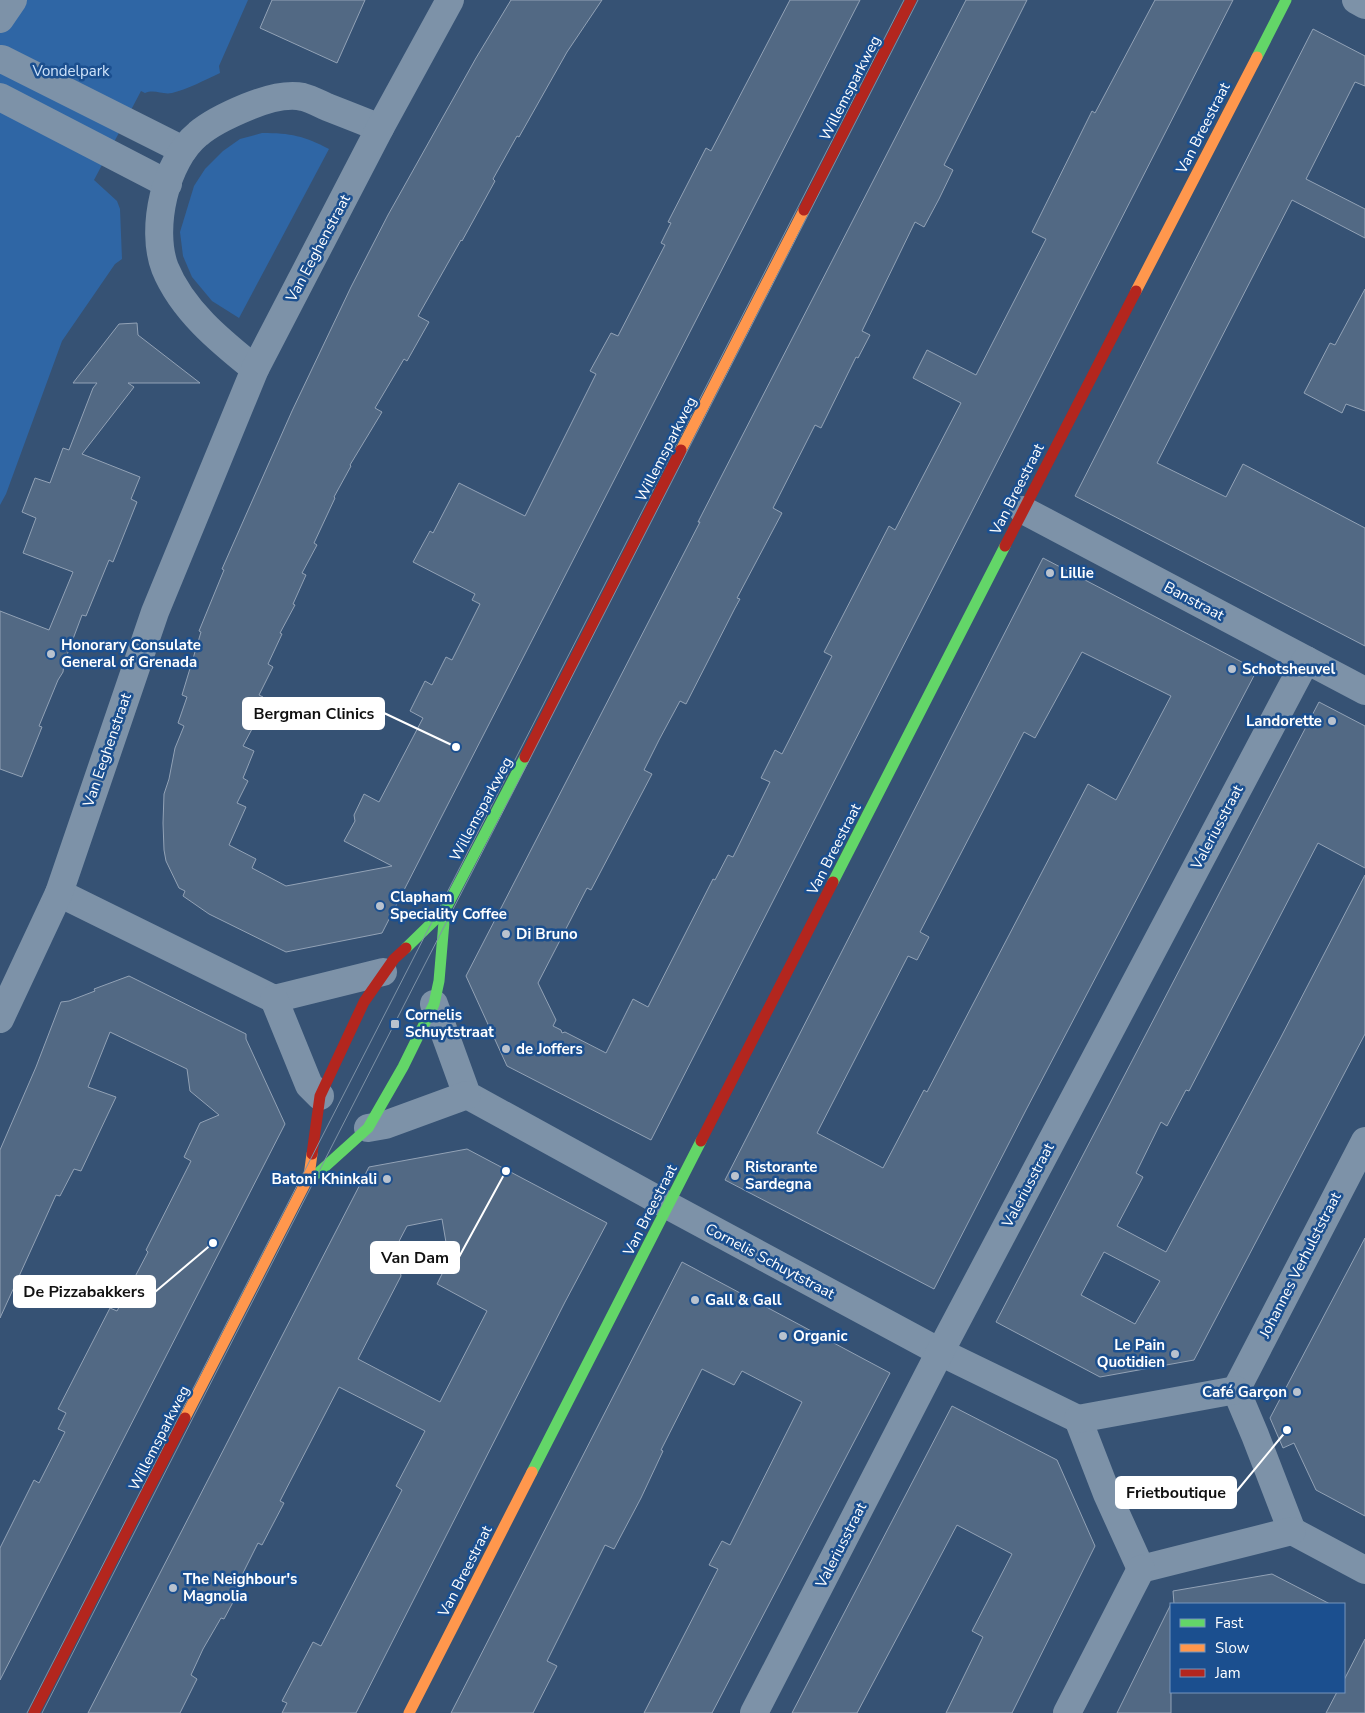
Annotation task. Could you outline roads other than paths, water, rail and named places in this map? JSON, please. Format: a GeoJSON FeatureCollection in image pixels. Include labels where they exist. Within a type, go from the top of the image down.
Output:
{"type":"FeatureCollection","features":[{"type":"Feature","properties":{"kind":"street"},"geometry":{"type":"LineString","coordinates":[[0,19],[13,0]]}},
{"type":"Feature","properties":{"kind":"street","name":"Van Eeghenstraat"},"geometry":{"type":"LineString","coordinates":[[0,1019],[59,892],[155,612],[255,369],[380,128],[450,0]]}},
{"type":"Feature","properties":{"kind":"street","name":"Willemsparkweg"},"geometry":{"type":"LineString","coordinates":[[34,1713],[309,1176],[318,1107],[364,1002],[388,966],[445,910],[911,0]]}},
{"type":"Feature","properties":{"kind":"street","name":"Van Breestraat"},"geometry":{"type":"LineString","coordinates":[[409,1713],[1023,510],[1286,0]]}},
{"type":"Feature","properties":{"kind":"street"},"geometry":{"type":"LineString","coordinates":[[1356,0],[1365,5]]}},
{"type":"Feature","properties":{"kind":"street"},"geometry":{"type":"LineString","coordinates":[[0,60],[183,150]]}},
{"type":"Feature","properties":{"kind":"street"},"geometry":{"type":"LineString","coordinates":[[0,97],[168,184]]}},
{"type":"Feature","properties":{"kind":"street"},"geometry":{"type":"LineString","coordinates":[[255,369],[223,343],[190,309],[176,290],[165,267],[159,244],[160,214],[168,184],[183,150],[197,135],[228,115],[260,102],[280,97],[302,97],[380,128]]}},
{"type":"Feature","properties":{"kind":"street","name":"Banstraat"},"geometry":{"type":"LineString","coordinates":[[1023,510],[1365,691]]}},
{"type":"Feature","properties":{"kind":"street","name":"Valeriusstraat"},"geometry":{"type":"LineString","coordinates":[[754,1713],[940,1352],[1306,660]]}},
{"type":"Feature","properties":{"kind":"street"},"geometry":{"type":"LineString","coordinates":[[59,892],[274,999],[327,1128]]}},
{"type":"Feature","properties":{"kind":"street","name":"Willemsparkweg"},"geometry":{"type":"LineString","coordinates":[[309,1176],[318,1173],[358,1133],[403,1067],[437,993],[445,910]]}},
{"type":"Feature","properties":{"kind":"street"},"geometry":{"type":"LineString","coordinates":[[274,999],[414,958]]}},
{"type":"Feature","properties":{"kind":"street"},"geometry":{"type":"LineString","coordinates":[[358,1133],[467,1095],[429,967]]}},
{"type":"Feature","properties":{"kind":"street","name":"Cornelis Schuytstraat"},"geometry":{"type":"LineString","coordinates":[[467,1095],[940,1352],[1078,1418]]}},
{"type":"Feature","properties":{"kind":"street","name":"Johannes Verhulststraat"},"geometry":{"type":"LineString","coordinates":[[1236,1390],[1365,1141]]}},
{"type":"Feature","properties":{"kind":"street"},"geometry":{"type":"LineString","coordinates":[[1141,1568],[1107,1494],[1078,1418],[1236,1390],[1292,1531],[1365,1570]]}},
{"type":"Feature","properties":{"kind":"street"},"geometry":{"type":"LineString","coordinates":[[1067,1713],[1141,1568],[1292,1531]]}},
{"type":"Feature","properties":{"kind":"tram line"},"geometry":{"type":"LineString","coordinates":[[27,1713],[904,0]]}},
{"type":"Feature","properties":{"kind":"tram line"},"geometry":{"type":"LineString","coordinates":[[42,1713],[918,0]]}},
{"type":"Feature","properties":{"kind":"place","name":"Lillie"},"geometry":{"type":"Point","coordinates":[1050,573]}},
{"type":"Feature","properties":{"kind":"place","name":"Honorary Consulate General of Grenada"},"geometry":{"type":"Point","coordinates":[51,654]}},
{"type":"Feature","properties":{"kind":"place","name":"Schotsheuvel"},"geometry":{"type":"Point","coordinates":[1232,669]}},
{"type":"Feature","properties":{"kind":"place","name":"Landorette"},"geometry":{"type":"Point","coordinates":[1332,721]}},
{"type":"Feature","properties":{"kind":"place","name":"Bergman Clinics"},"geometry":{"type":"Point","coordinates":[456,747]}},
{"type":"Feature","properties":{"kind":"place","name":"Clapham Speciality Coffee"},"geometry":{"type":"Point","coordinates":[380,906]}},
{"type":"Feature","properties":{"kind":"place","name":"Di Bruno"},"geometry":{"type":"Point","coordinates":[506,934]}},
{"type":"Feature","properties":{"kind":"place","name":"Cornelis Schuytstraat"},"geometry":{"type":"Point","coordinates":[395,1024]}},
{"type":"Feature","properties":{"kind":"place","name":"de Joffers"},"geometry":{"type":"Point","coordinates":[506,1049]}},
{"type":"Feature","properties":{"kind":"place","name":"Van Dam"},"geometry":{"type":"Point","coordinates":[506,1171]}},
{"type":"Feature","properties":{"kind":"place","name":"Ristorante Sardegna"},"geometry":{"type":"Point","coordinates":[735,1176]}},
{"type":"Feature","properties":{"kind":"place","name":"Batoni Khinkali"},"geometry":{"type":"Point","coordinates":[387,1179]}},
{"type":"Feature","properties":{"kind":"place","name":"De Pizzabakkers"},"geometry":{"type":"Point","coordinates":[213,1243]}},
{"type":"Feature","properties":{"kind":"place","name":"Gall & Gall"},"geometry":{"type":"Point","coordinates":[695,1300]}},
{"type":"Feature","properties":{"kind":"place","name":"Organic"},"geometry":{"type":"Point","coordinates":[783,1336]}},
{"type":"Feature","properties":{"kind":"place","name":"Le Pain Quotidien"},"geometry":{"type":"Point","coordinates":[1175,1354]}},
{"type":"Feature","properties":{"kind":"place","name":"Café Garçon"},"geometry":{"type":"Point","coordinates":[1297,1392]}},
{"type":"Feature","properties":{"kind":"place","name":"Frietboutique"},"geometry":{"type":"Point","coordinates":[1287,1430]}},
{"type":"Feature","properties":{"kind":"place","name":"The Neighbour's Magnolia"},"geometry":{"type":"Point","coordinates":[173,1588]}},
{"type":"Feature","properties":{"kind":"park label","name":"Vondelpark"},"geometry":{"type":"Point","coordinates":[71,71]}}]}
